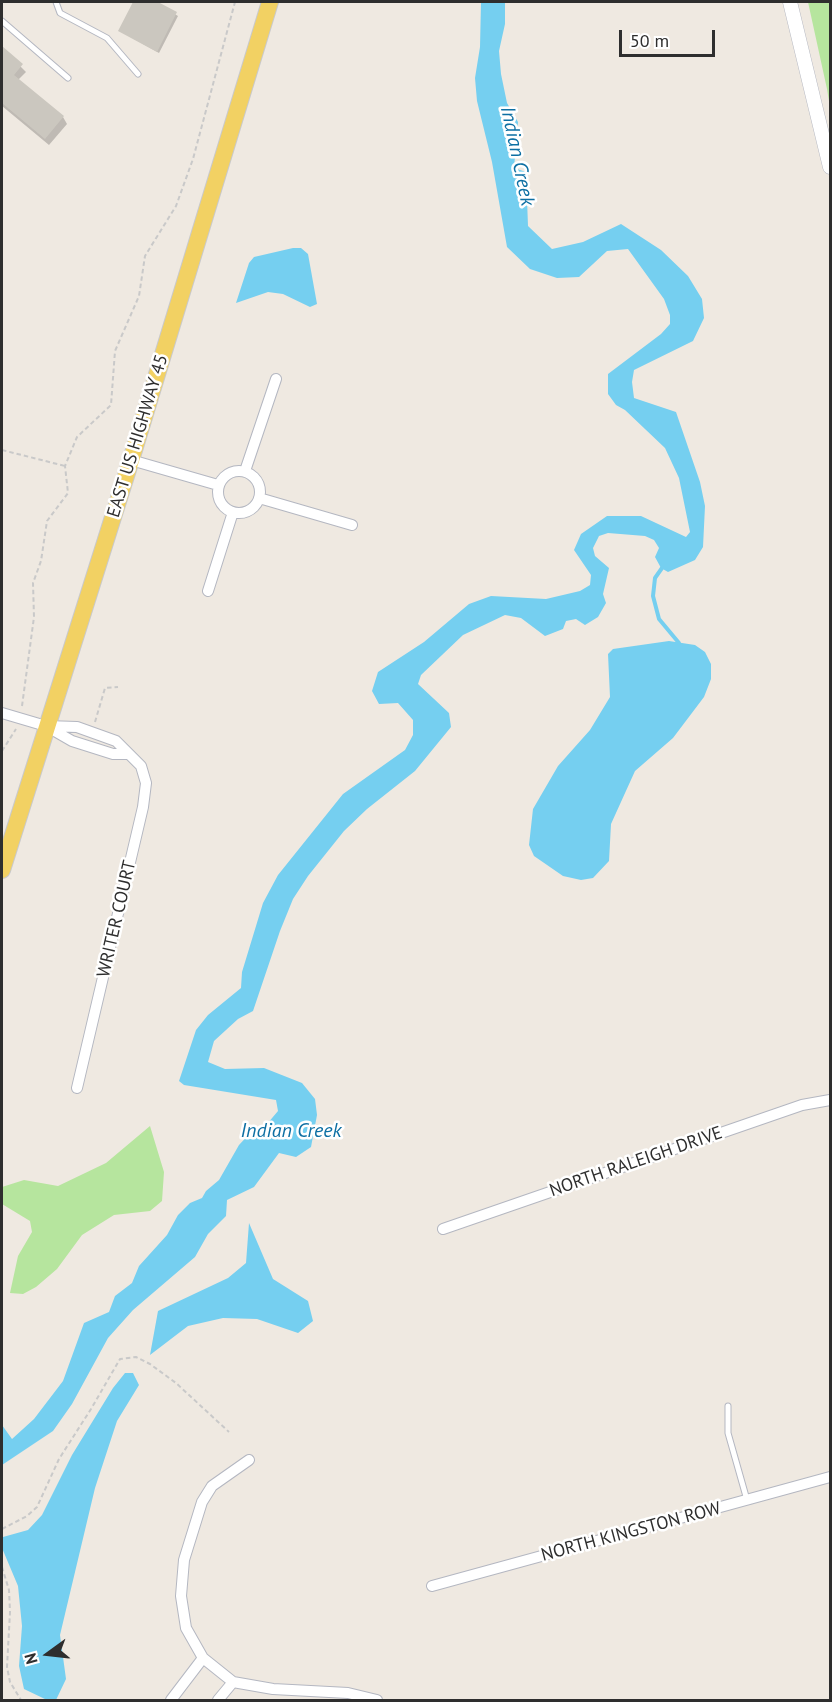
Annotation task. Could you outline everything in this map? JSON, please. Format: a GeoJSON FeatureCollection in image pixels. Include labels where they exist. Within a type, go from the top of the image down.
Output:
{"type":"FeatureCollection","features":[{"type":"Feature","properties":{"kind":"main road","name":"EAST US HIGHWAY 45"},"geometry":{"type":"LineString","coordinates":[[2,870],[131,460],[270,2]]}},
{"type":"Feature","properties":{"kind":"street"},"geometry":{"type":"LineString","coordinates":[[790,2],[831,167]]}},
{"type":"Feature","properties":{"kind":"street"},"geometry":{"type":"LineString","coordinates":[[245,471],[276,379]]}},
{"type":"Feature","properties":{"kind":"street"},"geometry":{"type":"LineString","coordinates":[[131,460],[218,485]]}},
{"type":"Feature","properties":{"kind":"street"},"geometry":{"type":"LineString","coordinates":[[232,471],[245,471],[257,480],[259,498],[248,511],[233,512],[222,505],[218,485],[232,471]]}},
{"type":"Feature","properties":{"kind":"street"},"geometry":{"type":"LineString","coordinates":[[259,498],[352,525]]}},
{"type":"Feature","properties":{"kind":"street"},"geometry":{"type":"LineString","coordinates":[[208,591],[233,512]]}},
{"type":"Feature","properties":{"kind":"street","name":"WRITER COURT"},"geometry":{"type":"LineString","coordinates":[[2,713],[46,726],[72,741],[113,753],[128,754],[141,766],[146,783],[143,807],[77,1088]]}},
{"type":"Feature","properties":{"kind":"street","name":"NORTH RALEIGH DRIVE"},"geometry":{"type":"LineString","coordinates":[[443,1229],[802,1105],[831,1100]]}},
{"type":"Feature","properties":{"kind":"street"},"geometry":{"type":"LineString","coordinates":[[249,1460],[212,1486],[202,1502],[184,1560],[181,1596],[186,1628],[203,1658],[233,1682],[273,1689],[348,1693],[377,1701]]}},
{"type":"Feature","properties":{"kind":"street","name":"NORTH KINGSTON ROW"},"geometry":{"type":"LineString","coordinates":[[432,1586],[831,1478]]}},
{"type":"Feature","properties":{"kind":"street"},"geometry":{"type":"LineString","coordinates":[[171,1701],[203,1658]]}},
{"type":"Feature","properties":{"kind":"street"},"geometry":{"type":"LineString","coordinates":[[218,1701],[233,1682]]}},
{"type":"Feature","properties":{"kind":"lane"},"geometry":{"type":"LineString","coordinates":[[56,2],[60,13],[107,38],[138,74]]}},
{"type":"Feature","properties":{"kind":"lane"},"geometry":{"type":"LineString","coordinates":[[2,21],[68,78]]}},
{"type":"Feature","properties":{"kind":"lane"},"geometry":{"type":"LineString","coordinates":[[728,1406],[728,1433],[747,1500]]}},
{"type":"Feature","properties":{"kind":"path"},"geometry":{"type":"LineString","coordinates":[[2,752],[20,718],[34,617],[33,583],[41,561],[46,521],[68,493],[65,466],[77,437],[111,405],[115,351],[140,296],[145,256],[176,206],[194,159],[235,2]]}},
{"type":"Feature","properties":{"kind":"path"},"geometry":{"type":"LineString","coordinates":[[2,450],[65,466]]}},
{"type":"Feature","properties":{"kind":"path"},"geometry":{"type":"LineString","coordinates":[[94,728],[105,688],[118,687]]}},
{"type":"Feature","properties":{"kind":"path"},"geometry":{"type":"LineString","coordinates":[[2,1528],[27,1516],[37,1507],[59,1459],[92,1409],[120,1359],[136,1357],[150,1364],[176,1383],[228,1432]]}},
{"type":"Feature","properties":{"kind":"path"},"geometry":{"type":"LineString","coordinates":[[2,1567],[9,1590],[7,1667],[10,1682],[21,1701]]}},
{"type":"Feature","properties":{"kind":"green space"},"geometry":{"type":"Polygon","coordinates":[[[808,2],[830,2],[830,107],[827,89],[808,2]]]}},
{"type":"Feature","properties":{"kind":"green space"},"geometry":{"type":"Polygon","coordinates":[[[150,1126],[164,1172],[162,1201],[150,1211],[114,1215],[82,1235],[57,1269],[36,1287],[23,1294],[10,1293],[18,1256],[32,1232],[30,1221],[2,1204],[2,1187],[24,1180],[58,1186],[106,1163],[150,1126]]]}},
{"type":"Feature","properties":{"kind":"water","name":"Indian Creek"},"geometry":{"type":"Polygon","coordinates":[[[481,2],[505,2],[505,24],[499,51],[501,74],[507,103],[518,122],[514,168],[526,172],[528,226],[552,249],[583,242],[621,224],[661,250],[688,276],[702,299],[704,318],[693,341],[634,370],[632,382],[634,398],[676,412],[700,482],[705,506],[703,547],[695,560],[668,572],[661,568],[655,557],[659,548],[654,540],[645,536],[608,533],[599,536],[593,548],[595,556],[609,568],[603,594],[606,603],[598,617],[585,625],[576,619],[566,621],[563,629],[545,636],[521,618],[505,615],[463,635],[421,675],[418,684],[449,713],[451,727],[415,771],[367,809],[344,831],[308,876],[293,899],[253,1011],[238,1019],[214,1041],[208,1062],[225,1069],[264,1068],[302,1083],[315,1099],[317,1115],[311,1147],[296,1157],[279,1153],[254,1187],[227,1200],[226,1216],[208,1234],[195,1257],[133,1310],[108,1338],[72,1404],[53,1431],[2,1465],[2,1425],[12,1439],[34,1419],[63,1381],[84,1323],[109,1312],[115,1296],[132,1283],[139,1266],[167,1235],[178,1215],[190,1203],[202,1198],[206,1191],[219,1180],[239,1145],[253,1130],[267,1124],[278,1111],[276,1100],[184,1085],[179,1081],[196,1030],[208,1015],[241,988],[242,972],[263,903],[278,875],[343,794],[405,750],[413,735],[413,720],[398,703],[379,704],[372,691],[378,672],[424,642],[469,604],[491,596],[546,599],[580,591],[590,585],[591,575],[574,550],[581,534],[607,516],[641,516],[686,537],[690,532],[679,478],[665,448],[625,410],[616,405],[608,394],[608,374],[661,334],[670,324],[670,315],[664,299],[628,249],[607,251],[579,277],[557,278],[530,269],[507,247],[492,162],[477,101],[475,78],[480,47],[481,2]]]}},
{"type":"Feature","properties":{"kind":"water"},"geometry":{"type":"Polygon","coordinates":[[[301,248],[308,254],[317,304],[310,307],[283,294],[268,292],[236,303],[249,263],[254,257],[301,248]]]}},
{"type":"Feature","properties":{"kind":"water"},"geometry":{"type":"Polygon","coordinates":[[[669,641],[695,645],[705,652],[711,664],[711,679],[704,697],[673,738],[635,771],[611,824],[609,861],[593,878],[581,880],[563,876],[534,856],[529,845],[533,809],[558,766],[590,730],[610,697],[608,654],[613,649],[669,641]]]}},
{"type":"Feature","properties":{"kind":"water"},"geometry":{"type":"Polygon","coordinates":[[[249,1223],[273,1279],[308,1301],[313,1321],[298,1333],[257,1319],[223,1318],[188,1326],[150,1355],[158,1311],[228,1278],[246,1263],[249,1223]]]}},
{"type":"Feature","properties":{"kind":"water"},"geometry":{"type":"Polygon","coordinates":[[[125,1373],[133,1373],[139,1385],[117,1421],[95,1488],[60,1635],[66,1679],[56,1700],[47,1700],[24,1689],[19,1666],[22,1626],[18,1586],[2,1548],[3,1537],[28,1530],[42,1515],[72,1455],[113,1388],[125,1373]]]}},
{"type":"Feature","properties":{"kind":"building"},"geometry":{"type":"Polygon","coordinates":[[[133,2],[158,2],[177,12],[157,52],[118,31],[133,2]]]}},
{"type":"Feature","properties":{"kind":"building"},"geometry":{"type":"Polygon","coordinates":[[[2,46],[23,64],[14,75],[64,116],[45,139],[2,103],[2,46]]]}},
{"type":"Feature","properties":{"kind":"waterway"},"geometry":{"type":"LineString","coordinates":[[662,568],[655,578],[653,596],[659,619],[679,643]]}}]}
